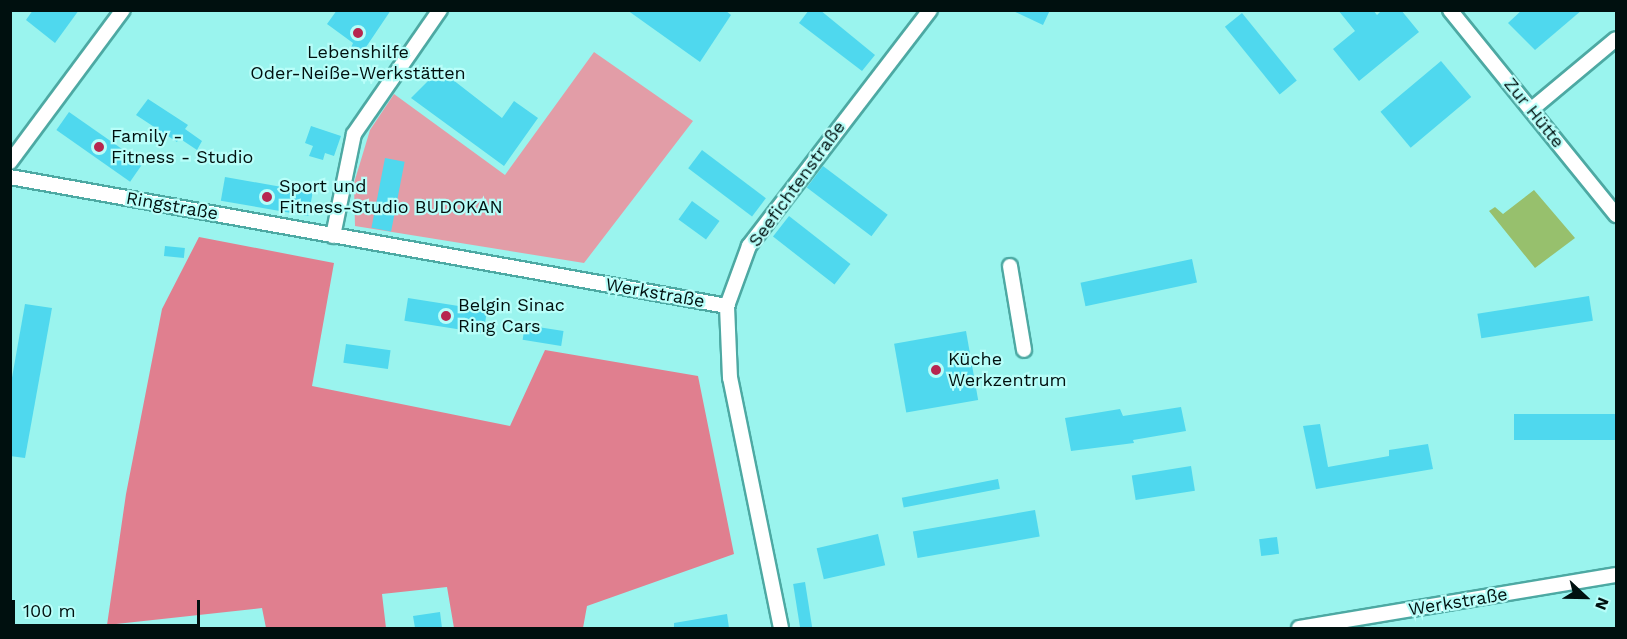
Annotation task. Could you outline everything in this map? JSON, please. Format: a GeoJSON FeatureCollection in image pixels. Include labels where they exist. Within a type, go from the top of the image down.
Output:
{"type":"FeatureCollection","features":[{"type":"Feature","properties":{"kind":"street"},"geometry":{"type":"LineString","coordinates":[[10,162],[123,10]]}},
{"type":"Feature","properties":{"kind":"street"},"geometry":{"type":"LineString","coordinates":[[333,236],[354,134],[440,10]]}},
{"type":"Feature","properties":{"kind":"street","name":"Seefichtenstraße"},"geometry":{"type":"LineString","coordinates":[[782,628],[730,378],[727,306],[749,246],[930,10]]}},
{"type":"Feature","properties":{"kind":"street","name":"Zur Hütte"},"geometry":{"type":"LineString","coordinates":[[1450,10],[1617,216]]}},
{"type":"Feature","properties":{"kind":"street"},"geometry":{"type":"LineString","coordinates":[[1532,109],[1617,39]]}},
{"type":"Feature","properties":{"kind":"street","name":"Ringstraße"},"geometry":{"type":"LineString","coordinates":[[10,177],[584,280]]}},
{"type":"Feature","properties":{"kind":"street"},"geometry":{"type":"LineString","coordinates":[[1010,266],[1024,350]]}},
{"type":"Feature","properties":{"kind":"street","name":"Werkstraße"},"geometry":{"type":"LineString","coordinates":[[584,280],[727,306]]}},
{"type":"Feature","properties":{"kind":"street","name":"Werkstraße"},"geometry":{"type":"LineString","coordinates":[[1299,628],[1617,575]]}},
{"type":"Feature","properties":{"kind":"shaded area"},"geometry":{"type":"Polygon","coordinates":[[[594,52],[693,121],[584,263],[355,226],[354,183],[370,130],[394,94],[505,175],[594,52]]]}},
{"type":"Feature","properties":{"kind":"shaded area"},"geometry":{"type":"Polygon","coordinates":[[[1534,190],[1575,238],[1535,268],[1489,211],[1495,207],[1503,214],[1534,190]]]}},
{"type":"Feature","properties":{"kind":"shaded area"},"geometry":{"type":"Polygon","coordinates":[[[199,237],[334,263],[312,386],[510,426],[545,350],[698,376],[734,554],[587,606],[583,628],[454,628],[447,587],[382,594],[386,628],[266,628],[262,608],[107,625],[126,494],[162,309],[199,237]]]}},
{"type":"Feature","properties":{"kind":"building"},"geometry":{"type":"Polygon","coordinates":[[[33,10],[79,10],[55,43],[26,20],[33,10]]]}},
{"type":"Feature","properties":{"kind":"building","name":"Lebenshilfe Oder-Neiße-Werkstätten"},"geometry":{"type":"Polygon","coordinates":[[[337,10],[391,10],[360,56],[350,50],[353,43],[327,24],[337,10]]]}},
{"type":"Feature","properties":{"kind":"building"},"geometry":{"type":"Polygon","coordinates":[[[627,10],[725,10],[731,15],[700,62],[627,10]]]}},
{"type":"Feature","properties":{"kind":"building"},"geometry":{"type":"Polygon","coordinates":[[[809,10],[820,10],[875,55],[862,71],[799,23],[809,10]]]}},
{"type":"Feature","properties":{"kind":"building"},"geometry":{"type":"Polygon","coordinates":[[[1011,10],[1050,10],[1043,25],[1011,10]]]}},
{"type":"Feature","properties":{"kind":"building"},"geometry":{"type":"Polygon","coordinates":[[[1338,10],[1373,10],[1377,15],[1382,10],[1401,10],[1419,32],[1359,81],[1333,49],[1355,31],[1338,10]]]}},
{"type":"Feature","properties":{"kind":"building"},"geometry":{"type":"Polygon","coordinates":[[[1522,10],[1582,10],[1535,50],[1508,23],[1522,10]]]}},
{"type":"Feature","properties":{"kind":"building"},"geometry":{"type":"Polygon","coordinates":[[[1242,13],[1297,81],[1280,94],[1225,27],[1242,13]]]}},
{"type":"Feature","properties":{"kind":"building"},"geometry":{"type":"Polygon","coordinates":[[[1441,61],[1471,97],[1411,148],[1380,112],[1441,61]]]}},
{"type":"Feature","properties":{"kind":"building"},"geometry":{"type":"Polygon","coordinates":[[[435,74],[444,82],[448,76],[502,118],[514,101],[538,118],[504,166],[411,98],[435,74]]]}},
{"type":"Feature","properties":{"kind":"building"},"geometry":{"type":"Polygon","coordinates":[[[148,99],[188,125],[185,129],[202,141],[197,150],[179,138],[177,142],[136,115],[148,99]]]}},
{"type":"Feature","properties":{"kind":"building","name":"Family - Fitness - Studio"},"geometry":{"type":"Polygon","coordinates":[[[69,112],[143,164],[130,182],[56,130],[69,112]]]}},
{"type":"Feature","properties":{"kind":"building"},"geometry":{"type":"Polygon","coordinates":[[[311,126],[341,136],[334,156],[325,153],[323,160],[309,156],[313,146],[305,143],[311,126]]]}},
{"type":"Feature","properties":{"kind":"building"},"geometry":{"type":"Polygon","coordinates":[[[702,150],[766,198],[752,217],[688,168],[702,150]]]}},
{"type":"Feature","properties":{"kind":"building"},"geometry":{"type":"Polygon","coordinates":[[[385,158],[405,162],[391,232],[371,228],[385,158]]]}},
{"type":"Feature","properties":{"kind":"building"},"geometry":{"type":"Polygon","coordinates":[[[823,166],[888,215],[871,236],[807,188],[823,166]]]}},
{"type":"Feature","properties":{"kind":"building","name":"Sport und Fitness-Studio BUDOKAN"},"geometry":{"type":"Polygon","coordinates":[[[225,177],[313,192],[308,216],[221,201],[225,177]]]}},
{"type":"Feature","properties":{"kind":"building"},"geometry":{"type":"Polygon","coordinates":[[[692,201],[720,221],[706,240],[678,220],[692,201]]]}},
{"type":"Feature","properties":{"kind":"building"},"geometry":{"type":"Polygon","coordinates":[[[789,216],[850,264],[834,285],[773,236],[789,216]]]}},
{"type":"Feature","properties":{"kind":"building"},"geometry":{"type":"Polygon","coordinates":[[[165,246],[185,248],[184,258],[164,256],[165,246]]]}},
{"type":"Feature","properties":{"kind":"building"},"geometry":{"type":"Polygon","coordinates":[[[1192,259],[1197,282],[1085,306],[1080,283],[1192,259]]]}},
{"type":"Feature","properties":{"kind":"building"},"geometry":{"type":"Polygon","coordinates":[[[1589,296],[1593,321],[1481,338],[1477,314],[1589,296]]]}},
{"type":"Feature","properties":{"kind":"building","name":"Belgin Sinac Ring Cars"},"geometry":{"type":"Polygon","coordinates":[[[408,298],[487,311],[483,333],[404,321],[408,298]]]}},
{"type":"Feature","properties":{"kind":"building"},"geometry":{"type":"Polygon","coordinates":[[[25,304],[52,308],[25,458],[10,456],[10,389],[25,304]]]}},
{"type":"Feature","properties":{"kind":"building"},"geometry":{"type":"Polygon","coordinates":[[[525,325],[564,331],[561,346],[523,340],[525,325]]]}},
{"type":"Feature","properties":{"kind":"building","name":"Küche Werkzentrum"},"geometry":{"type":"Polygon","coordinates":[[[966,331],[978,400],[906,413],[894,344],[966,331]]]}},
{"type":"Feature","properties":{"kind":"building"},"geometry":{"type":"Polygon","coordinates":[[[346,344],[391,350],[388,369],[343,363],[346,344]]]}},
{"type":"Feature","properties":{"kind":"building"},"geometry":{"type":"Polygon","coordinates":[[[1181,407],[1186,431],[1133,440],[1134,443],[1071,451],[1065,418],[1120,409],[1123,416],[1181,407]]]}},
{"type":"Feature","properties":{"kind":"building"},"geometry":{"type":"Polygon","coordinates":[[[1514,414],[1616,414],[1616,440],[1514,440],[1514,414]]]}},
{"type":"Feature","properties":{"kind":"building"},"geometry":{"type":"Polygon","coordinates":[[[1320,424],[1328,467],[1389,456],[1389,450],[1428,444],[1433,469],[1316,489],[1303,426],[1320,424]]]}},
{"type":"Feature","properties":{"kind":"building"},"geometry":{"type":"Polygon","coordinates":[[[1191,466],[1195,491],[1136,500],[1132,475],[1191,466]]]}},
{"type":"Feature","properties":{"kind":"building"},"geometry":{"type":"Polygon","coordinates":[[[998,479],[1000,489],[904,508],[902,498],[998,479]]]}},
{"type":"Feature","properties":{"kind":"building"},"geometry":{"type":"Polygon","coordinates":[[[1035,510],[1040,537],[918,558],[913,532],[1035,510]]]}},
{"type":"Feature","properties":{"kind":"building"},"geometry":{"type":"Polygon","coordinates":[[[878,534],[885,565],[824,579],[817,548],[878,534]]]}},
{"type":"Feature","properties":{"kind":"building"},"geometry":{"type":"Polygon","coordinates":[[[1277,537],[1279,554],[1261,556],[1259,539],[1277,537]]]}},
{"type":"Feature","properties":{"kind":"building"},"geometry":{"type":"Polygon","coordinates":[[[805,582],[812,628],[800,628],[793,584],[805,582]]]}},
{"type":"Feature","properties":{"kind":"building"},"geometry":{"type":"Polygon","coordinates":[[[440,612],[442,628],[415,628],[413,616],[440,612]]]}},
{"type":"Feature","properties":{"kind":"building"},"geometry":{"type":"Polygon","coordinates":[[[727,614],[729,628],[674,628],[674,623],[727,614]]]}},
{"type":"Feature","properties":{"kind":"place","name":"Lebenshilfe Oder-Neiße-Werkstätten"},"geometry":{"type":"Point","coordinates":[358,33]}},
{"type":"Feature","properties":{"kind":"place","name":"Family - Fitness - Studio"},"geometry":{"type":"Point","coordinates":[99,147]}},
{"type":"Feature","properties":{"kind":"place","name":"Sport und Fitness-Studio BUDOKAN"},"geometry":{"type":"Point","coordinates":[267,197]}},
{"type":"Feature","properties":{"kind":"place","name":"Belgin Sinac Ring Cars"},"geometry":{"type":"Point","coordinates":[446,316]}},
{"type":"Feature","properties":{"kind":"place","name":"Küche Werkzentrum"},"geometry":{"type":"Point","coordinates":[936,370]}}]}
